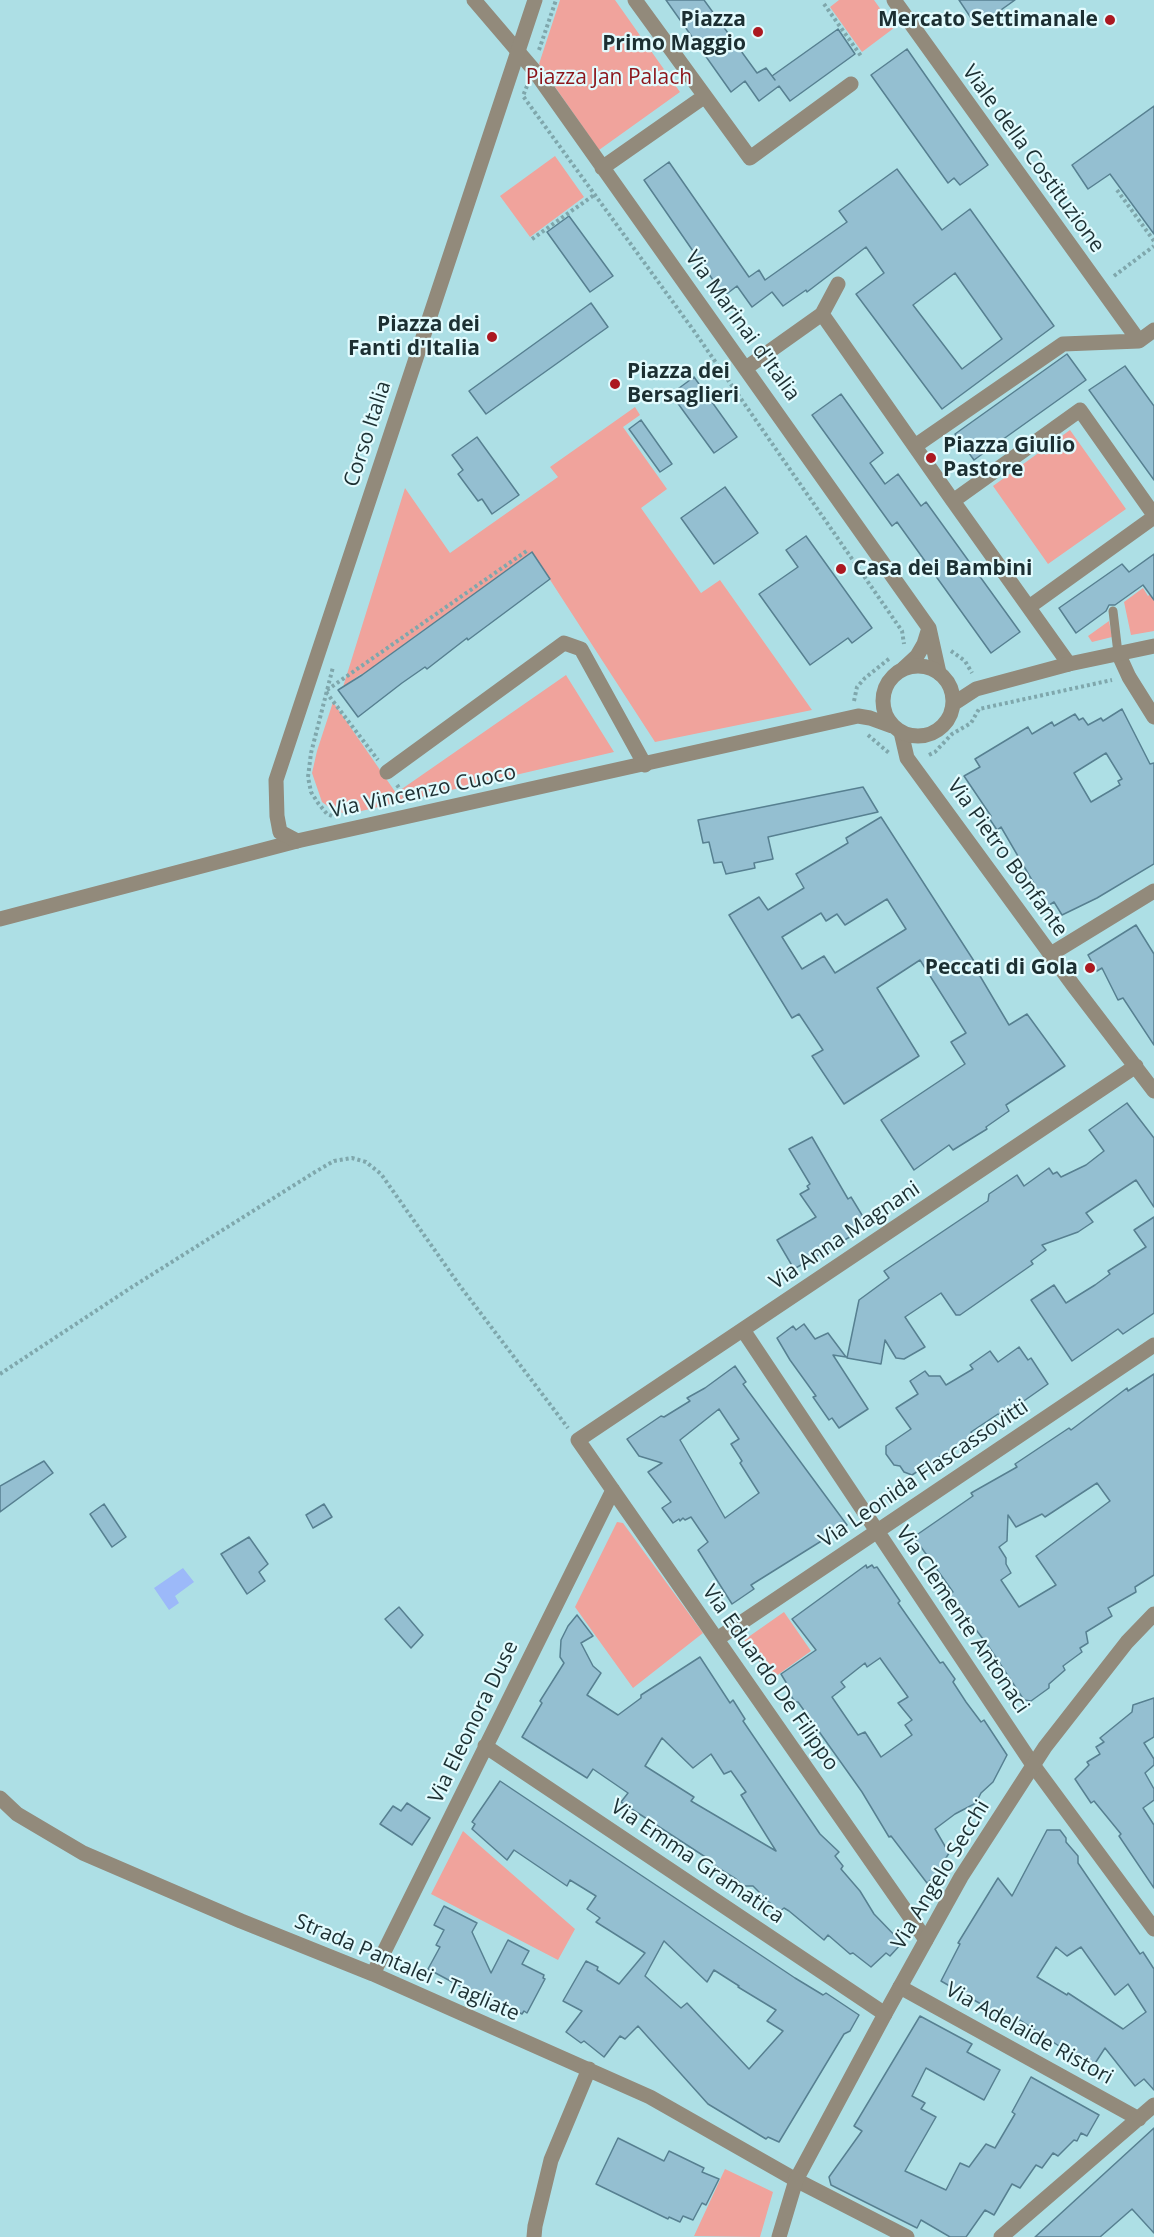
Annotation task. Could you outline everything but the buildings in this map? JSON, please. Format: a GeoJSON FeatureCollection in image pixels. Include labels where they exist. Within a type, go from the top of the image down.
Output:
{"type":"FeatureCollection","features":[{"type":"Feature","properties":{"kind":"street","name":"Via Marinai d'Italia"},"geometry":{"type":"LineString","coordinates":[[474,0],[533,69],[929,628],[943,677]]}},
{"type":"Feature","properties":{"kind":"street","name":"Corso Italia"},"geometry":{"type":"LineString","coordinates":[[297,842],[280,832],[276,780],[535,0]]}},
{"type":"Feature","properties":{"kind":"street"},"geometry":{"type":"LineString","coordinates":[[635,0],[750,158],[851,84]]}},
{"type":"Feature","properties":{"kind":"street","name":"Viale della Costituzione"},"geometry":{"type":"LineString","coordinates":[[894,0],[1139,341]]}},
{"type":"Feature","properties":{"kind":"street"},"geometry":{"type":"LineString","coordinates":[[602,168],[705,96]]}},
{"type":"Feature","properties":{"kind":"street"},"geometry":{"type":"LineString","coordinates":[[746,368],[822,314],[838,284]]}},
{"type":"Feature","properties":{"kind":"street"},"geometry":{"type":"LineString","coordinates":[[822,314],[1069,664]]}},
{"type":"Feature","properties":{"kind":"street"},"geometry":{"type":"LineString","coordinates":[[915,446],[1063,344],[1139,341],[1154,330]]}},
{"type":"Feature","properties":{"kind":"street"},"geometry":{"type":"LineString","coordinates":[[953,501],[1080,410],[1154,516],[1029,607]]}},
{"type":"Feature","properties":{"kind":"street"},"geometry":{"type":"LineString","coordinates":[[929,628],[917,656],[890,679],[883,695],[886,716],[897,729],[912,736],[923,736],[943,726],[950,716],[953,704],[952,692],[943,677]]}},
{"type":"Feature","properties":{"kind":"street"},"geometry":{"type":"LineString","coordinates":[[387,771],[564,643],[580,649],[645,765]]}},
{"type":"Feature","properties":{"kind":"street"},"geometry":{"type":"LineString","coordinates":[[904,668],[916,665],[928,667],[943,677],[975,682],[1154,646]]}},
{"type":"Feature","properties":{"kind":"street"},"geometry":{"type":"LineString","coordinates":[[1118,653],[1154,717]]}},
{"type":"Feature","properties":{"kind":"street"},"geometry":{"type":"LineString","coordinates":[[953,704],[975,682]]}},
{"type":"Feature","properties":{"kind":"street","name":"Via Vincenzo Cuoco"},"geometry":{"type":"LineString","coordinates":[[0,920],[297,842],[645,765],[856,711],[883,695]]}},
{"type":"Feature","properties":{"kind":"street","name":"Via Vincenzo Cuoco"},"geometry":{"type":"LineString","coordinates":[[856,711],[897,729]]}},
{"type":"Feature","properties":{"kind":"street","name":"Via Pietro Bonfante"},"geometry":{"type":"LineString","coordinates":[[897,729],[907,758],[1154,1090]]}},
{"type":"Feature","properties":{"kind":"street"},"geometry":{"type":"LineString","coordinates":[[1051,954],[1154,891]]}},
{"type":"Feature","properties":{"kind":"street","name":"Via Anna Magnani"},"geometry":{"type":"LineString","coordinates":[[578,1440],[1136,1066]]}},
{"type":"Feature","properties":{"kind":"street","name":"Via Clemente Antonaci"},"geometry":{"type":"LineString","coordinates":[[743,1330],[1033,1765],[1154,1929]]}},
{"type":"Feature","properties":{"kind":"street","name":"Via Leonida Flascassovitti"},"geometry":{"type":"LineString","coordinates":[[717,1639],[1154,1345]]}},
{"type":"Feature","properties":{"kind":"street","name":"Via Eduardo De Filippo"},"geometry":{"type":"LineString","coordinates":[[578,1440],[926,1940]]}},
{"type":"Feature","properties":{"kind":"street","name":"Via Eleonora Duse"},"geometry":{"type":"LineString","coordinates":[[373,1974],[613,1490]]}},
{"type":"Feature","properties":{"kind":"street","name":"Via Angelo Secchi"},"geometry":{"type":"LineString","coordinates":[[778,2237],[796,2180],[967,1868],[1033,1765],[1127,1642],[1152,1621]]}},
{"type":"Feature","properties":{"kind":"street","name":"Via Emma Gramatica"},"geometry":{"type":"LineString","coordinates":[[485,1746],[885,2014]]}},
{"type":"Feature","properties":{"kind":"street","name":"Strada Pantalei - Tagliate"},"geometry":{"type":"LineString","coordinates":[[0,1798],[17,1814],[83,1853],[373,1974],[651,2097],[796,2180],[907,2237]]}},
{"type":"Feature","properties":{"kind":"street","name":"Via Adelaide Ristori"},"geometry":{"type":"LineString","coordinates":[[900,1987],[1138,2119]]}},
{"type":"Feature","properties":{"kind":"street"},"geometry":{"type":"LineString","coordinates":[[534,2237],[551,2160],[589,2069]]}},
{"type":"Feature","properties":{"kind":"street"},"geometry":{"type":"LineString","coordinates":[[1001,2237],[1154,2105]]}},
{"type":"Feature","properties":{"kind":"lane"},"geometry":{"type":"LineString","coordinates":[[1113,611],[1118,653]]}},
{"type":"Feature","properties":{"kind":"path"},"geometry":{"type":"LineString","coordinates":[[824,4],[861,56]]}},
{"type":"Feature","properties":{"kind":"path"},"geometry":{"type":"LineString","coordinates":[[1117,190],[1154,241]]}},
{"type":"Feature","properties":{"kind":"path"},"geometry":{"type":"LineString","coordinates":[[532,239],[594,195]]}},
{"type":"Feature","properties":{"kind":"path"},"geometry":{"type":"LineString","coordinates":[[1114,276],[1154,246]]}},
{"type":"Feature","properties":{"kind":"path"},"geometry":{"type":"LineString","coordinates":[[681,312],[902,631],[905,646],[857,687],[853,697],[856,711]]}},
{"type":"Feature","properties":{"kind":"path"},"geometry":{"type":"LineString","coordinates":[[336,818],[327,814],[318,803],[311,792],[308,777],[311,753],[326,691],[528,550]]}},
{"type":"Feature","properties":{"kind":"path"},"geometry":{"type":"LineString","coordinates":[[945,648],[955,652],[965,661],[975,682]]}},
{"type":"Feature","properties":{"kind":"path"},"geometry":{"type":"LineString","coordinates":[[929,755],[936,752],[952,734],[971,723],[979,709],[1129,676]]}},
{"type":"Feature","properties":{"kind":"path"},"geometry":{"type":"LineString","coordinates":[[326,691],[411,805],[401,808]]}},
{"type":"Feature","properties":{"kind":"path"},"geometry":{"type":"LineString","coordinates":[[865,731],[874,742],[892,755]]}},
{"type":"Feature","properties":{"kind":"path"},"geometry":{"type":"LineString","coordinates":[[0,1374],[132,1287],[315,1172],[334,1161],[352,1158],[366,1162],[381,1174],[466,1295],[546,1402],[578,1440]]}},
{"type":"Feature","properties":{"kind":"green space","name":"Piazza Jan Palach"},"geometry":{"type":"Polygon","coordinates":[[[560,0],[615,0],[680,92],[599,150],[539,64],[560,0]]]}},
{"type":"Feature","properties":{"kind":"green space"},"geometry":{"type":"Polygon","coordinates":[[[839,0],[874,0],[894,28],[862,52],[830,7],[839,0]]]}},
{"type":"Feature","properties":{"kind":"green space"},"geometry":{"type":"Polygon","coordinates":[[[555,156],[584,197],[530,237],[500,196],[555,156]]]}},
{"type":"Feature","properties":{"kind":"green space"},"geometry":{"type":"Polygon","coordinates":[[[635,407],[640,415],[623,427],[667,489],[641,508],[701,593],[720,580],[812,710],[655,742],[532,552],[430,632],[426,628],[369,670],[364,677],[361,674],[343,687],[405,488],[450,553],[558,477],[550,467],[635,407]]]}},
{"type":"Feature","properties":{"kind":"green space"},"geometry":{"type":"Polygon","coordinates":[[[1070,430],[1126,509],[1048,564],[993,486],[1070,430]]]}},
{"type":"Feature","properties":{"kind":"green space"},"geometry":{"type":"Polygon","coordinates":[[[1143,588],[1148,596],[1154,591],[1154,631],[1131,635],[1124,602],[1143,588]]]}},
{"type":"Feature","properties":{"kind":"green space"},"geometry":{"type":"Polygon","coordinates":[[[1109,621],[1112,637],[1092,642],[1088,636],[1109,621]]]}},
{"type":"Feature","properties":{"kind":"green space"},"geometry":{"type":"Polygon","coordinates":[[[566,675],[614,752],[357,812],[343,813],[333,810],[322,802],[312,773],[333,702],[396,793],[566,675]]]}},
{"type":"Feature","properties":{"kind":"green space"},"geometry":{"type":"Polygon","coordinates":[[[617,1522],[623,1523],[703,1633],[633,1688],[575,1607],[617,1522]]]}},
{"type":"Feature","properties":{"kind":"green space"},"geometry":{"type":"Polygon","coordinates":[[[784,1612],[811,1651],[772,1679],[744,1640],[784,1612]]]}},
{"type":"Feature","properties":{"kind":"green space"},"geometry":{"type":"Polygon","coordinates":[[[463,1831],[575,1929],[558,1960],[431,1894],[463,1831]]]}},
{"type":"Feature","properties":{"kind":"green space"},"geometry":{"type":"Polygon","coordinates":[[[725,2169],[773,2192],[760,2237],[694,2236],[725,2169]]]}},
{"type":"Feature","properties":{"kind":"water"},"geometry":{"type":"Polygon","coordinates":[[[183,1568],[194,1582],[175,1596],[179,1603],[169,1610],[154,1588],[183,1568]]]}},
{"type":"Feature","properties":{"kind":"place","name":"Mercato Settimanale"},"geometry":{"type":"Point","coordinates":[1110,20]}},
{"type":"Feature","properties":{"kind":"place","name":"Piazza Primo Maggio"},"geometry":{"type":"Point","coordinates":[758,32]}},
{"type":"Feature","properties":{"kind":"place","name":"Piazza dei Fanti d'Italia"},"geometry":{"type":"Point","coordinates":[492,337]}},
{"type":"Feature","properties":{"kind":"place","name":"Piazza dei Bersaglieri"},"geometry":{"type":"Point","coordinates":[615,384]}},
{"type":"Feature","properties":{"kind":"place","name":"Piazza Giulio Pastore"},"geometry":{"type":"Point","coordinates":[931,458]}},
{"type":"Feature","properties":{"kind":"place","name":"Casa dei Bambini"},"geometry":{"type":"Point","coordinates":[841,569]}},
{"type":"Feature","properties":{"kind":"place","name":"Peccati di Gola"},"geometry":{"type":"Point","coordinates":[1090,968]}}]}
